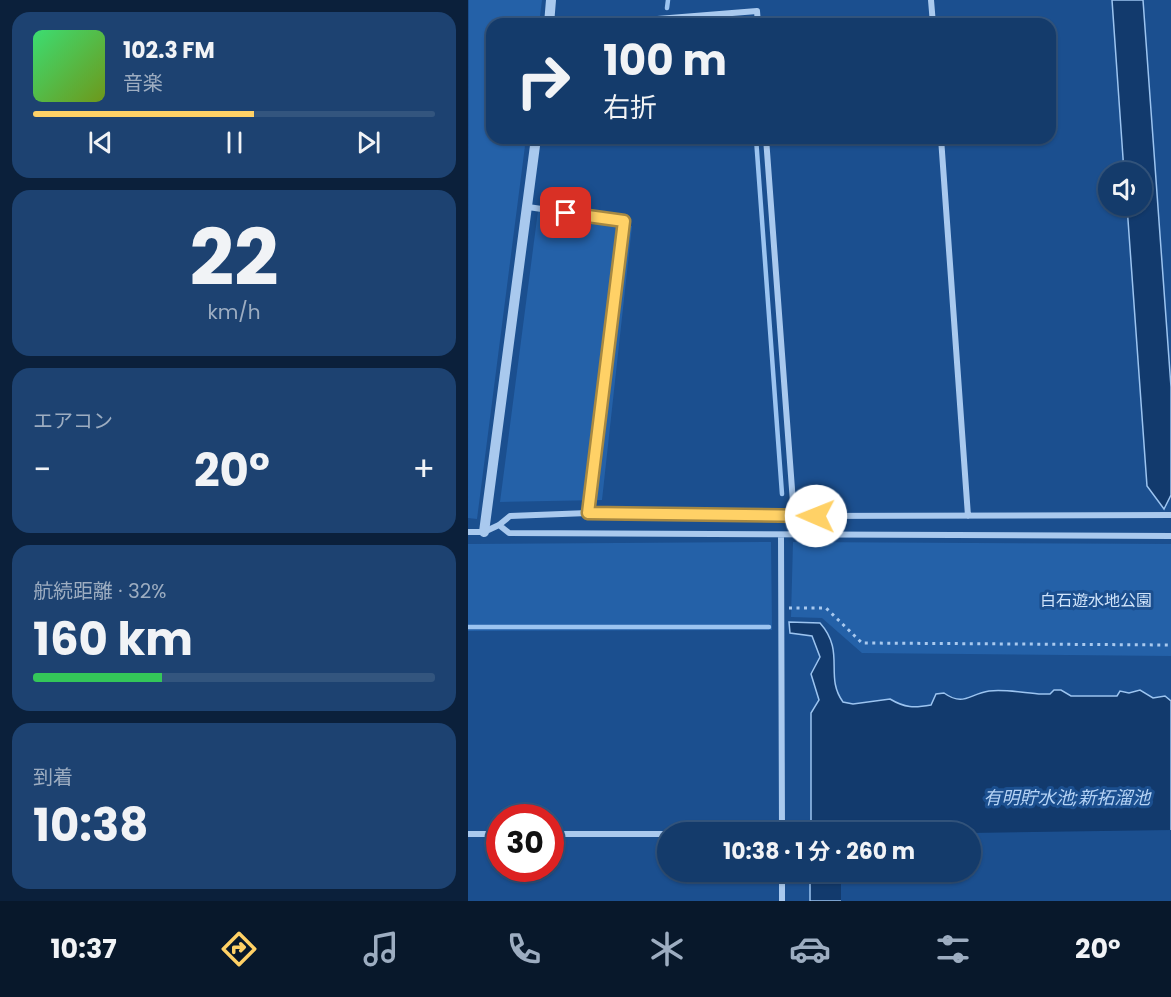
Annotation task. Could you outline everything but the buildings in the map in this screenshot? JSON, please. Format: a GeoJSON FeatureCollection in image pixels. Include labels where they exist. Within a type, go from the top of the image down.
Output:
{"type":"FeatureCollection","features":[{"type":"Feature","properties":{"kind":"street"},"geometry":{"type":"LineString","coordinates":[[550,18],[551,0]]}},
{"type":"Feature","properties":{"kind":"street"},"geometry":{"type":"LineString","coordinates":[[931,0],[932,18]]}},
{"type":"Feature","properties":{"kind":"street"},"geometry":{"type":"LineString","coordinates":[[670,18],[757,11],[758,18]]}},
{"type":"Feature","properties":{"kind":"street"},"geometry":{"type":"LineString","coordinates":[[484,532],[535,144]]}},
{"type":"Feature","properties":{"kind":"street"},"geometry":{"type":"LineString","coordinates":[[766,144],[794,516]]}},
{"type":"Feature","properties":{"kind":"street"},"geometry":{"type":"LineString","coordinates":[[941,144],[968,516]]}},
{"type":"Feature","properties":{"kind":"street"},"geometry":{"type":"LineString","coordinates":[[528,207],[624,221],[588,513]]}},
{"type":"Feature","properties":{"kind":"street"},"geometry":{"type":"LineString","coordinates":[[468,532],[484,532],[499,525],[510,516],[588,513],[794,516],[1171,515]]}},
{"type":"Feature","properties":{"kind":"street"},"geometry":{"type":"LineString","coordinates":[[499,525],[509,533],[1171,536]]}},
{"type":"Feature","properties":{"kind":"street"},"geometry":{"type":"LineString","coordinates":[[781,536],[782,822]]}},
{"type":"Feature","properties":{"kind":"street"},"geometry":{"type":"LineString","coordinates":[[468,834],[486,834]]}},
{"type":"Feature","properties":{"kind":"street"},"geometry":{"type":"LineString","coordinates":[[564,834],[657,834]]}},
{"type":"Feature","properties":{"kind":"street"},"geometry":{"type":"LineString","coordinates":[[782,882],[782,901]]}},
{"type":"Feature","properties":{"kind":"path"},"geometry":{"type":"LineString","coordinates":[[782,608],[826,608],[862,643],[1171,645]]}},
{"type":"Feature","properties":{"kind":"green space"},"geometry":{"type":"Polygon","coordinates":[[[469,0],[542,0],[540,18],[486,18],[486,144],[525,144],[477,519],[468,518],[469,0]]]}},
{"type":"Feature","properties":{"kind":"green space"},"geometry":{"type":"Polygon","coordinates":[[[538,211],[632,226],[602,500],[500,502],[538,211]]]}},
{"type":"Feature","properties":{"kind":"green space"},"geometry":{"type":"Polygon","coordinates":[[[771,542],[772,630],[468,631],[468,544],[771,542]]]}},
{"type":"Feature","properties":{"kind":"green space","name":"白石遊水地公園"},"geometry":{"type":"Polygon","coordinates":[[[793,542],[1171,544],[1171,656],[862,653],[822,618],[791,617],[793,542]]]}},
{"type":"Feature","properties":{"kind":"water"},"geometry":{"type":"Polygon","coordinates":[[[1112,0],[1143,0],[1171,387],[1171,495],[1164,509],[1147,486],[1128,216],[1152,216],[1152,162],[1123,162],[1112,0]]]}},
{"type":"Feature","properties":{"kind":"water","name":"有明貯水池;新拓溜池"},"geometry":{"type":"Polygon","coordinates":[[[789,622],[820,623],[832,644],[835,683],[838,692],[843,702],[853,704],[890,699],[905,706],[920,707],[931,705],[936,694],[944,693],[962,699],[989,691],[1050,694],[1054,690],[1061,690],[1071,696],[1117,696],[1120,691],[1129,693],[1140,690],[1153,698],[1165,696],[1171,701],[1171,901],[810,901],[810,882],[981,882],[981,822],[811,822],[811,713],[819,700],[811,674],[820,657],[812,636],[790,633],[789,622]]]}},
{"type":"Feature","properties":{"kind":"pier"},"geometry":{"type":"Polygon","coordinates":[[[1171,830],[1171,901],[841,901],[841,882],[981,882],[981,833],[1171,830]]]}},
{"type":"Feature","properties":{"kind":"waterway"},"geometry":{"type":"LineString","coordinates":[[667,8],[668,0]]}},
{"type":"Feature","properties":{"kind":"waterway"},"geometry":{"type":"LineString","coordinates":[[756,144],[782,494]]}},
{"type":"Feature","properties":{"kind":"waterway"},"geometry":{"type":"LineString","coordinates":[[468,627],[769,627]]}},
{"type":"Feature","properties":{"kind":"route"},"geometry":{"type":"LineString","coordinates":[[566,213],[624,221],[588,513],[816,516]]}}]}
